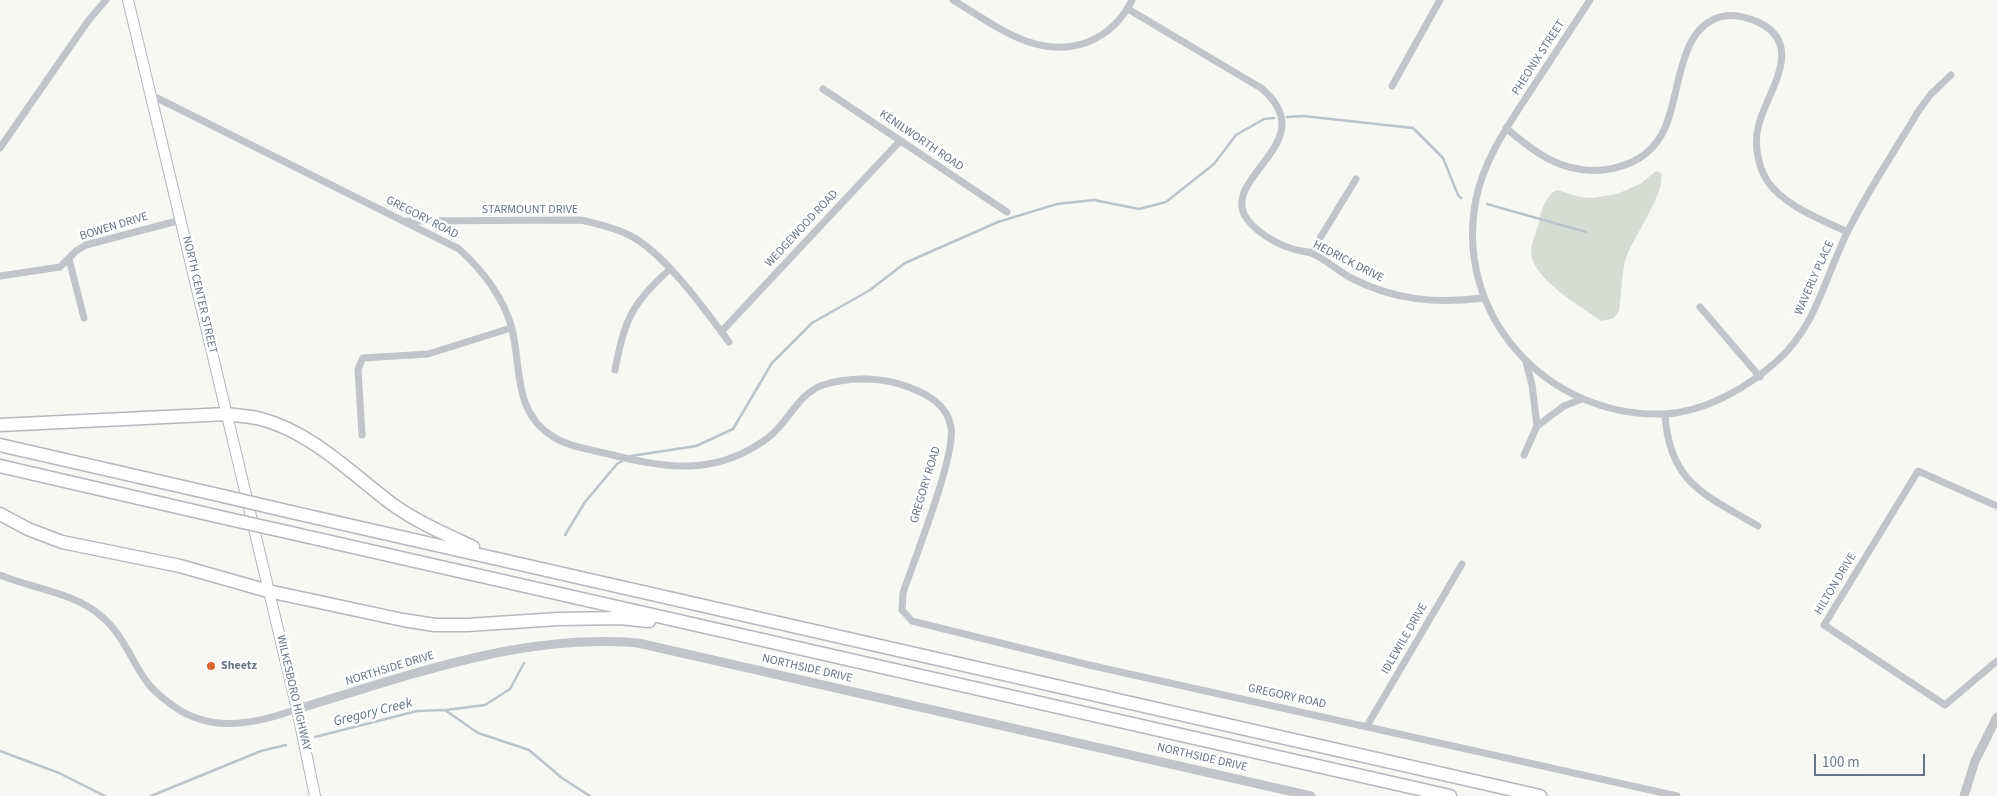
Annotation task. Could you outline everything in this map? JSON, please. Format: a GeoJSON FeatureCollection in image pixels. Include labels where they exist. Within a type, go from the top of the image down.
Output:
{"type":"FeatureCollection","features":[{"type":"Feature","properties":{"kind":"highway"},"geometry":{"type":"LineString","coordinates":[[0,425],[227,414],[261,419],[288,429],[312,444],[394,505],[433,529],[476,549],[520,564]]}},
{"type":"Feature","properties":{"kind":"highway"},"geometry":{"type":"LineString","coordinates":[[0,445],[1540,796]]}},
{"type":"Feature","properties":{"kind":"highway"},"geometry":{"type":"LineString","coordinates":[[0,466],[1450,796]]}},
{"type":"Feature","properties":{"kind":"highway"},"geometry":{"type":"LineString","coordinates":[[0,514],[28,529],[62,542],[180,566],[268,591],[403,620],[435,625],[620,618],[682,624],[742,635]]}},
{"type":"Feature","properties":{"kind":"main road","name":"NORTH CENTER STREET"},"geometry":{"type":"LineString","coordinates":[[128,0],[268,591]]}},
{"type":"Feature","properties":{"kind":"main road","name":"WILKESBORO HIGHWAY"},"geometry":{"type":"LineString","coordinates":[[268,591],[297,709],[315,796]]}},
{"type":"Feature","properties":{"kind":"street"},"geometry":{"type":"LineString","coordinates":[[0,148],[88,21],[106,0]]}},
{"type":"Feature","properties":{"kind":"street"},"geometry":{"type":"LineString","coordinates":[[954,0],[1013,36],[1033,45],[1055,48],[1076,46],[1096,38],[1114,26],[1128,9],[1132,0]]}},
{"type":"Feature","properties":{"kind":"street"},"geometry":{"type":"LineString","coordinates":[[1392,86],[1440,0]]}},
{"type":"Feature","properties":{"kind":"street","name":"PHEONIX STREET"},"geometry":{"type":"LineString","coordinates":[[1526,361],[1502,331],[1482,298],[1474,265],[1472,232],[1476,198],[1488,162],[1506,128],[1590,0]]}},
{"type":"Feature","properties":{"kind":"street","name":"HEDRICK DRIVE"},"geometry":{"type":"LineString","coordinates":[[1128,9],[1261,88],[1272,97],[1279,109],[1282,123],[1280,137],[1274,149],[1246,189],[1242,201],[1244,214],[1258,229],[1274,241],[1292,249],[1312,254],[1352,278],[1398,297],[1453,302],[1482,298]]}},
{"type":"Feature","properties":{"kind":"street"},"geometry":{"type":"LineString","coordinates":[[1506,128],[1542,157],[1566,167],[1591,171],[1617,168],[1635,161],[1651,149],[1662,134],[1669,117],[1691,40],[1701,27],[1715,18],[1732,15],[1760,23],[1772,32],[1779,45],[1782,59],[1777,83],[1761,116],[1757,129],[1756,147],[1760,165],[1768,182],[1780,195],[1847,232]]}},
{"type":"Feature","properties":{"kind":"street","name":"WAVERLY PLACE"},"geometry":{"type":"LineString","coordinates":[[1526,361],[1556,386],[1582,399],[1632,411],[1665,414],[1706,405],[1734,393],[1760,376],[1780,359],[1798,338],[1813,315],[1847,232],[1919,110],[1931,94],[1951,75]]}},
{"type":"Feature","properties":{"kind":"street","name":"KENILWORTH ROAD"},"geometry":{"type":"LineString","coordinates":[[823,90],[1006,212]]}},
{"type":"Feature","properties":{"kind":"street","name":"GREGORY ROAD"},"geometry":{"type":"LineString","coordinates":[[151,95],[458,249],[473,262],[500,300],[511,328],[520,387],[525,406],[536,424],[552,437],[571,445],[671,467],[706,465],[724,461],[748,451],[770,436],[789,417],[797,404],[808,393],[822,385],[848,379],[875,379],[901,384],[926,394],[938,402],[947,413],[951,427],[951,442],[943,473],[904,593],[902,610],[912,621],[1089,665],[1677,796]]}},
{"type":"Feature","properties":{"kind":"street","name":"WEDGEWOOD ROAD"},"geometry":{"type":"LineString","coordinates":[[721,332],[900,141]]}},
{"type":"Feature","properties":{"kind":"street"},"geometry":{"type":"LineString","coordinates":[[1312,254],[1356,179]]}},
{"type":"Feature","properties":{"kind":"street","name":"BOWEN DRIVE"},"geometry":{"type":"LineString","coordinates":[[0,276],[48,271],[60,267],[76,251],[86,245],[181,220]]}},
{"type":"Feature","properties":{"kind":"street","name":"STARMOUNT DRIVE"},"geometry":{"type":"LineString","coordinates":[[402,221],[581,220],[606,225],[630,236],[652,250],[670,269],[728,342]]}},
{"type":"Feature","properties":{"kind":"street"},"geometry":{"type":"LineString","coordinates":[[69,259],[84,318]]}},
{"type":"Feature","properties":{"kind":"street"},"geometry":{"type":"LineString","coordinates":[[616,370],[627,319],[637,302],[670,269]]}},
{"type":"Feature","properties":{"kind":"street"},"geometry":{"type":"LineString","coordinates":[[1700,307],[1760,376]]}},
{"type":"Feature","properties":{"kind":"street"},"geometry":{"type":"LineString","coordinates":[[362,435],[358,369],[363,358],[428,354],[511,328]]}},
{"type":"Feature","properties":{"kind":"street"},"geometry":{"type":"LineString","coordinates":[[1526,361],[1532,385],[1537,426]]}},
{"type":"Feature","properties":{"kind":"street"},"geometry":{"type":"LineString","coordinates":[[1524,455],[1537,426],[1564,406],[1582,399]]}},
{"type":"Feature","properties":{"kind":"street"},"geometry":{"type":"LineString","coordinates":[[1665,414],[1669,445],[1674,460],[1687,479],[1705,494],[1758,526]]}},
{"type":"Feature","properties":{"kind":"street","name":"HILTON DRIVE"},"geometry":{"type":"LineString","coordinates":[[1997,506],[1918,471],[1824,625],[1945,706],[1997,660]]}},
{"type":"Feature","properties":{"kind":"street","name":"IDLEWILE DRIVE"},"geometry":{"type":"LineString","coordinates":[[1367,726],[1462,564]]}},
{"type":"Feature","properties":{"kind":"street"},"geometry":{"type":"LineString","coordinates":[[0,575],[41,590],[72,598],[100,615],[113,626],[145,680],[157,694],[186,714],[206,722],[238,724],[268,720],[297,709]]}},
{"type":"Feature","properties":{"kind":"street","name":"NORTHSIDE DRIVE"},"geometry":{"type":"LineString","coordinates":[[297,709],[497,652],[578,642],[616,641],[638,643],[1312,796]]}},
{"type":"Feature","properties":{"kind":"street"},"geometry":{"type":"LineString","coordinates":[[1964,796],[1975,761],[1997,717]]}},
{"type":"Feature","properties":{"kind":"shaded area"},"geometry":{"type":"Polygon","coordinates":[[[1656,171],[1661,173],[1659,192],[1626,258],[1619,311],[1614,318],[1601,321],[1559,291],[1540,272],[1534,262],[1531,248],[1543,208],[1547,199],[1557,190],[1580,197],[1593,198],[1617,194],[1640,184],[1656,171]]]}},
{"type":"Feature","properties":{"kind":"waterway"},"geometry":{"type":"LineString","coordinates":[[1287,117],[1303,116],[1413,128],[1443,158],[1458,195],[1461,198]]}},
{"type":"Feature","properties":{"kind":"waterway"},"geometry":{"type":"LineString","coordinates":[[631,456],[696,446],[733,429],[772,363],[812,323],[870,290],[905,263],[998,222],[1057,204],[1094,200],[1139,209],[1166,202],[1214,164],[1236,135],[1264,119],[1274,118]]}},
{"type":"Feature","properties":{"kind":"waterway"},"geometry":{"type":"LineString","coordinates":[[1487,204],[1586,232]]}},
{"type":"Feature","properties":{"kind":"waterway"},"geometry":{"type":"LineString","coordinates":[[565,535],[585,502],[617,464],[624,460]]}},
{"type":"Feature","properties":{"kind":"waterway"},"geometry":{"type":"LineString","coordinates":[[446,710],[485,705],[510,689],[524,663]]}},
{"type":"Feature","properties":{"kind":"waterway","name":"Gregory Creek"},"geometry":{"type":"LineString","coordinates":[[315,737],[417,711],[445,710],[478,733],[529,750],[562,778],[590,796]]}},
{"type":"Feature","properties":{"kind":"waterway","name":"Gregory Creek"},"geometry":{"type":"LineString","coordinates":[[151,796],[261,751],[286,745]]}},
{"type":"Feature","properties":{"kind":"waterway","name":"Gregory Creek"},"geometry":{"type":"LineString","coordinates":[[0,751],[59,773],[105,796]]}},
{"type":"Feature","properties":{"kind":"place","name":"Sheetz"},"geometry":{"type":"Point","coordinates":[211,666]}}]}
